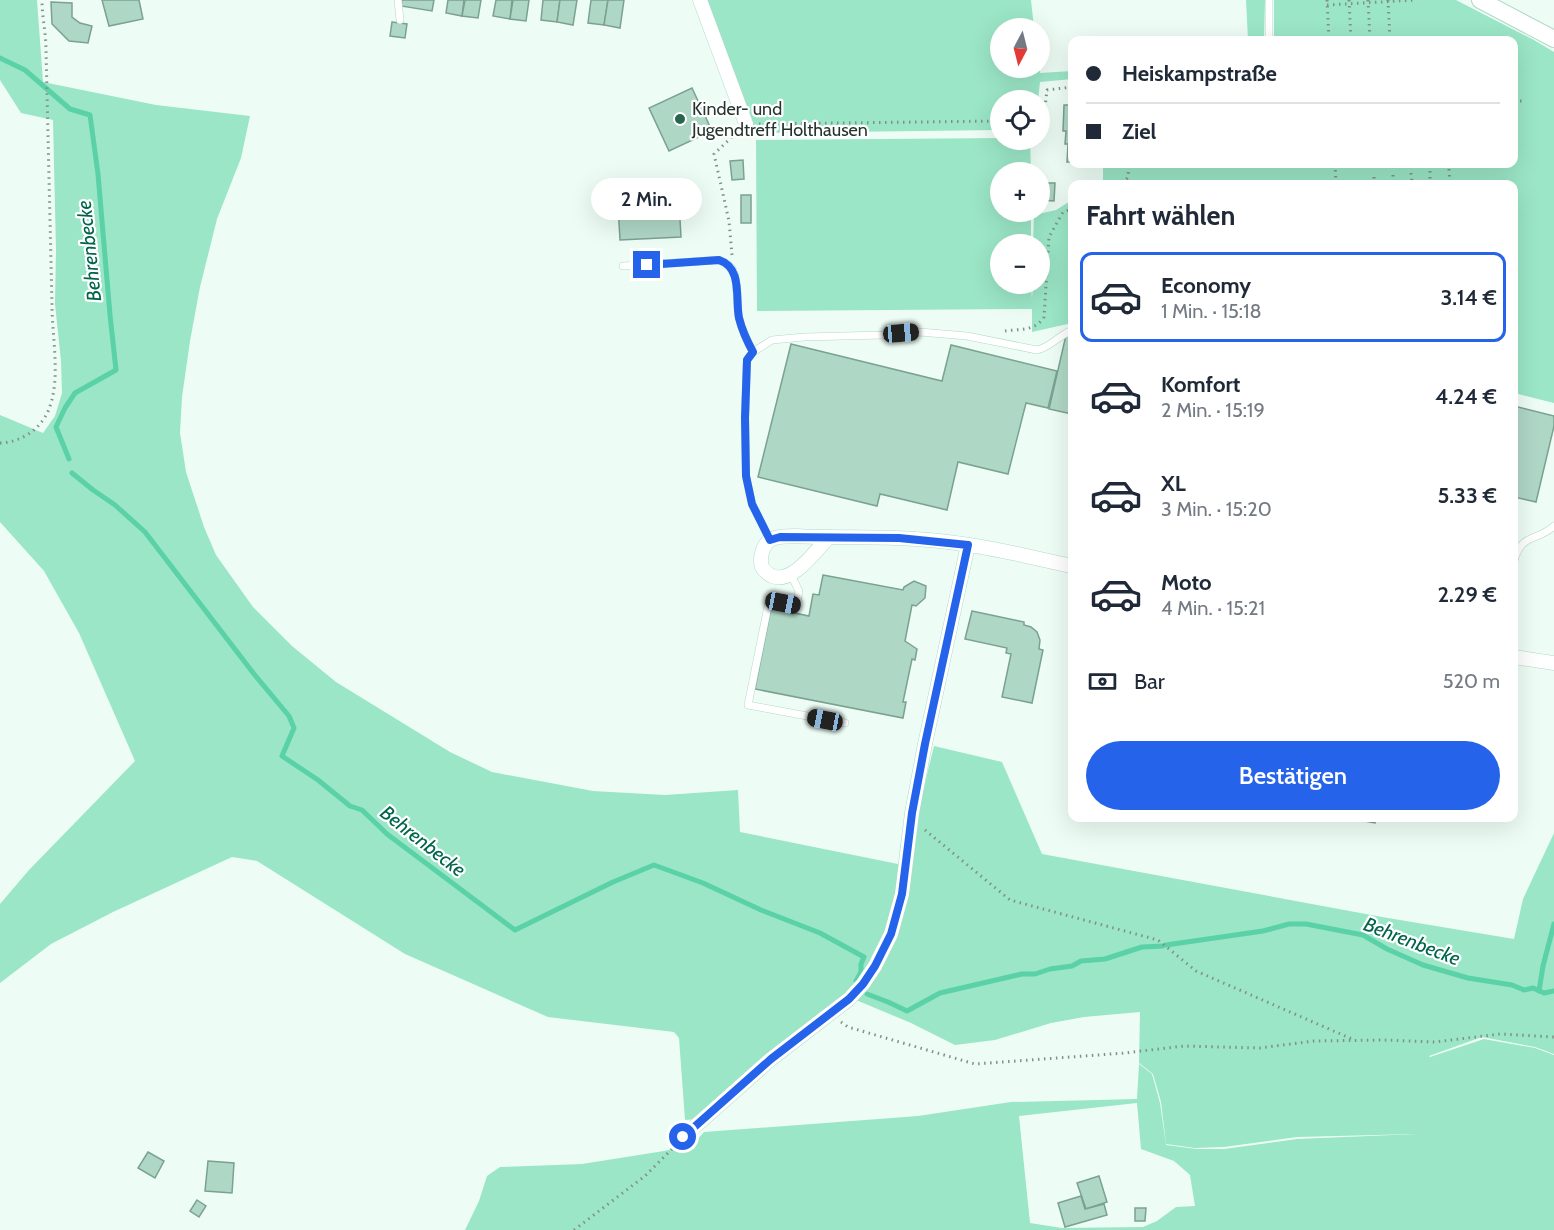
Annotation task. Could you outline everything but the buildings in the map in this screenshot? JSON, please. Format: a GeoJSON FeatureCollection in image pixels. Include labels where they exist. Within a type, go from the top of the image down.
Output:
{"type":"FeatureCollection","features":[{"type":"Feature","properties":{"kind":"street"},"geometry":{"type":"LineString","coordinates":[[700,0],[746,124]]}},
{"type":"Feature","properties":{"kind":"street"},"geometry":{"type":"LineString","coordinates":[[1480,0],[1554,39]]}},
{"type":"Feature","properties":{"kind":"street"},"geometry":{"type":"LineString","coordinates":[[829,537],[791,575],[775,578],[767,574],[762,567],[761,558],[765,544],[780,537],[829,537],[899,538],[968,545],[1068,565]]}},
{"type":"Feature","properties":{"kind":"street"},"geometry":{"type":"LineString","coordinates":[[683,1137],[771,1059],[849,999],[875,966],[891,934],[902,894],[925,744],[968,545]]}},
{"type":"Feature","properties":{"kind":"street"},"geometry":{"type":"LineString","coordinates":[[1518,658],[1554,663]]}},
{"type":"Feature","properties":{"kind":"lane"},"geometry":{"type":"LineString","coordinates":[[398,0],[400,20]]}},
{"type":"Feature","properties":{"kind":"lane"},"geometry":{"type":"LineString","coordinates":[[1269,0],[1269,36]]}},
{"type":"Feature","properties":{"kind":"lane"},"geometry":{"type":"LineString","coordinates":[[623,266],[719,260],[726,262],[733,268],[739,316],[746,339],[753,352]]}},
{"type":"Feature","properties":{"kind":"lane"},"geometry":{"type":"LineString","coordinates":[[770,540],[752,504],[746,476],[747,360],[753,352],[772,340],[920,332],[967,336],[1037,350],[1045,349],[1051,342],[1068,332]]}},
{"type":"Feature","properties":{"kind":"lane"},"geometry":{"type":"LineString","coordinates":[[1518,548],[1528,539],[1554,526]]}},
{"type":"Feature","properties":{"kind":"lane"},"geometry":{"type":"LineString","coordinates":[[791,575],[799,591],[796,606],[770,601],[748,705],[845,723]]}},
{"type":"Feature","properties":{"kind":"path"},"geometry":{"type":"LineString","coordinates":[[0,443],[22,438],[42,423],[55,388],[46,47],[42,0]]}},
{"type":"Feature","properties":{"kind":"path"},"geometry":{"type":"LineString","coordinates":[[1329,36],[1327,2],[1416,0]]}},
{"type":"Feature","properties":{"kind":"path"},"geometry":{"type":"LineString","coordinates":[[1368,1],[1370,36]]}},
{"type":"Feature","properties":{"kind":"path"},"geometry":{"type":"LineString","coordinates":[[1388,1],[1390,36]]}},
{"type":"Feature","properties":{"kind":"path"},"geometry":{"type":"LineString","coordinates":[[1349,2],[1351,36]]}},
{"type":"Feature","properties":{"kind":"path"},"geometry":{"type":"LineString","coordinates":[[1047,90],[1068,87]]}},
{"type":"Feature","properties":{"kind":"path"},"geometry":{"type":"LineString","coordinates":[[1518,101],[1523,101]]}},
{"type":"Feature","properties":{"kind":"path"},"geometry":{"type":"LineString","coordinates":[[733,268],[729,221],[714,154],[746,124],[990,122]]}},
{"type":"Feature","properties":{"kind":"path"},"geometry":{"type":"LineString","coordinates":[[1449,169],[1450,180]]}},
{"type":"Feature","properties":{"kind":"path"},"geometry":{"type":"LineString","coordinates":[[1430,171],[1430,180]]}},
{"type":"Feature","properties":{"kind":"path"},"geometry":{"type":"LineString","coordinates":[[1411,173],[1412,180]]}},
{"type":"Feature","properties":{"kind":"path"},"geometry":{"type":"LineString","coordinates":[[1393,175],[1393,180]]}},
{"type":"Feature","properties":{"kind":"path"},"geometry":{"type":"LineString","coordinates":[[1000,332],[1032,328],[1040,324],[1044,317],[1049,237],[1063,212],[1068,210]]}},
{"type":"Feature","properties":{"kind":"path"},"geometry":{"type":"LineString","coordinates":[[912,820],[1010,900],[1158,940],[1196,971],[1354,1040]]}},
{"type":"Feature","properties":{"kind":"path"},"geometry":{"type":"LineString","coordinates":[[830,1014],[848,1027],[975,1064],[1125,1053],[1184,1046],[1260,1048],[1314,1041],[1354,1040],[1435,1042],[1500,1034],[1554,1037]]}},
{"type":"Feature","properties":{"kind":"path"},"geometry":{"type":"LineString","coordinates":[[574,1230],[645,1176],[683,1137]]}},
{"type":"Feature","properties":{"kind":"green space"},"geometry":{"type":"Polygon","coordinates":[[[0,0],[37,0],[43,82],[156,105],[250,116],[241,158],[217,219],[200,287],[190,341],[182,397],[180,433],[186,472],[216,555],[253,607],[292,646],[336,682],[450,752],[492,772],[593,791],[665,795],[738,790],[740,832],[903,865],[934,746],[1002,762],[1042,854],[1514,939],[1523,899],[1554,833],[1554,1054],[1535,1047],[1482,1037],[1429,1056],[1484,1039],[1535,1048],[1554,1055],[1554,1230],[465,1230],[479,1201],[487,1176],[500,1167],[582,1164],[664,1151],[689,1145],[704,1132],[918,1116],[1011,1102],[1137,1099],[1139,1064],[1152,1074],[1160,1103],[1166,1145],[1197,1149],[1224,1149],[1297,1139],[1417,1134],[1297,1137],[1224,1147],[1195,1148],[1166,1144],[1161,1102],[1153,1074],[1139,1063],[1140,1012],[1084,1017],[1051,1023],[995,1040],[955,1045],[911,1023],[856,1000],[697,1119],[685,1120],[679,1038],[674,1032],[548,1017],[405,954],[257,861],[232,857],[113,912],[51,944],[0,983],[0,904],[29,870],[135,761],[79,633],[44,571],[0,522],[0,415],[43,433],[55,416],[62,393],[55,304],[53,120],[21,113],[0,80],[0,0]],[[1137,1103],[1019,1116],[1030,1223],[1062,1228],[1143,1227],[1157,1221],[1176,1207],[1195,1206],[1190,1175],[1174,1161],[1141,1149],[1137,1103]]]}},
{"type":"Feature","properties":{"kind":"green space"},"geometry":{"type":"Polygon","coordinates":[[[702,0],[1031,0],[1033,18],[990,18],[990,78],[1050,78],[1050,72],[1068,71],[1068,79],[1040,82],[1039,90],[990,90],[990,130],[755,133],[702,0]]]}},
{"type":"Feature","properties":{"kind":"green space"},"geometry":{"type":"Polygon","coordinates":[[[1246,0],[1265,0],[1264,36],[1248,36],[1246,0]]]}},
{"type":"Feature","properties":{"kind":"green space"},"geometry":{"type":"Polygon","coordinates":[[[1274,0],[1456,0],[1554,52],[1554,403],[1518,394],[1518,180],[1103,180],[1103,168],[1518,168],[1518,36],[1274,36],[1274,0]]]}},
{"type":"Feature","properties":{"kind":"green space"},"geometry":{"type":"Polygon","coordinates":[[[990,138],[990,150],[1030,150],[1031,162],[990,162],[990,222],[1031,222],[1031,234],[990,234],[990,294],[1032,294],[1032,299],[1032,294],[1050,294],[1050,234],[1033,234],[1034,222],[1050,222],[1050,211],[1068,202],[1068,324],[1032,332],[1032,309],[757,311],[756,140],[990,138]]]}},
{"type":"Feature","properties":{"kind":"waterway","name":"Behrenbecke"},"geometry":{"type":"LineString","coordinates":[[0,58],[25,70],[70,109],[90,115],[98,174],[116,370],[75,393],[65,408],[56,427],[69,459]]}},
{"type":"Feature","properties":{"kind":"waterway","name":"Behrenbecke"},"geometry":{"type":"LineString","coordinates":[[72,473],[115,505],[145,532],[289,716],[294,728],[282,756],[318,780],[350,806],[362,810],[387,834],[515,930],[613,882],[654,865],[703,883],[761,910],[820,933],[864,957],[861,972],[856,981]]}},
{"type":"Feature","properties":{"kind":"waterway","name":"Behrenbecke"},"geometry":{"type":"LineString","coordinates":[[1166,945],[1263,931],[1289,924],[1306,924],[1363,935],[1423,965],[1468,978],[1512,985],[1524,990],[1533,988],[1544,993],[1554,991]]}},
{"type":"Feature","properties":{"kind":"waterway"},"geometry":{"type":"LineString","coordinates":[[1539,991],[1554,924]]}},
{"type":"Feature","properties":{"kind":"waterway","name":"Behrenbecke"},"geometry":{"type":"LineString","coordinates":[[867,994],[907,1011],[940,993],[1022,974],[1035,974],[1072,966],[1081,961],[1105,959],[1142,947],[1163,946]]}},
{"type":"Feature","properties":{"kind":"place","name":"Kinder- und Jugendtreff Holthausen"},"geometry":{"type":"Point","coordinates":[680,119]}},
{"type":"Feature","properties":{"kind":"route"},"geometry":{"type":"LineString","coordinates":[[647,265],[719,260],[733,268],[739,316],[746,339],[753,352],[747,360],[746,476],[752,504],[770,540],[780,537],[899,538],[968,545],[925,744],[912,813],[902,894],[891,934],[875,966],[849,999],[771,1059],[683,1137]]}}]}
